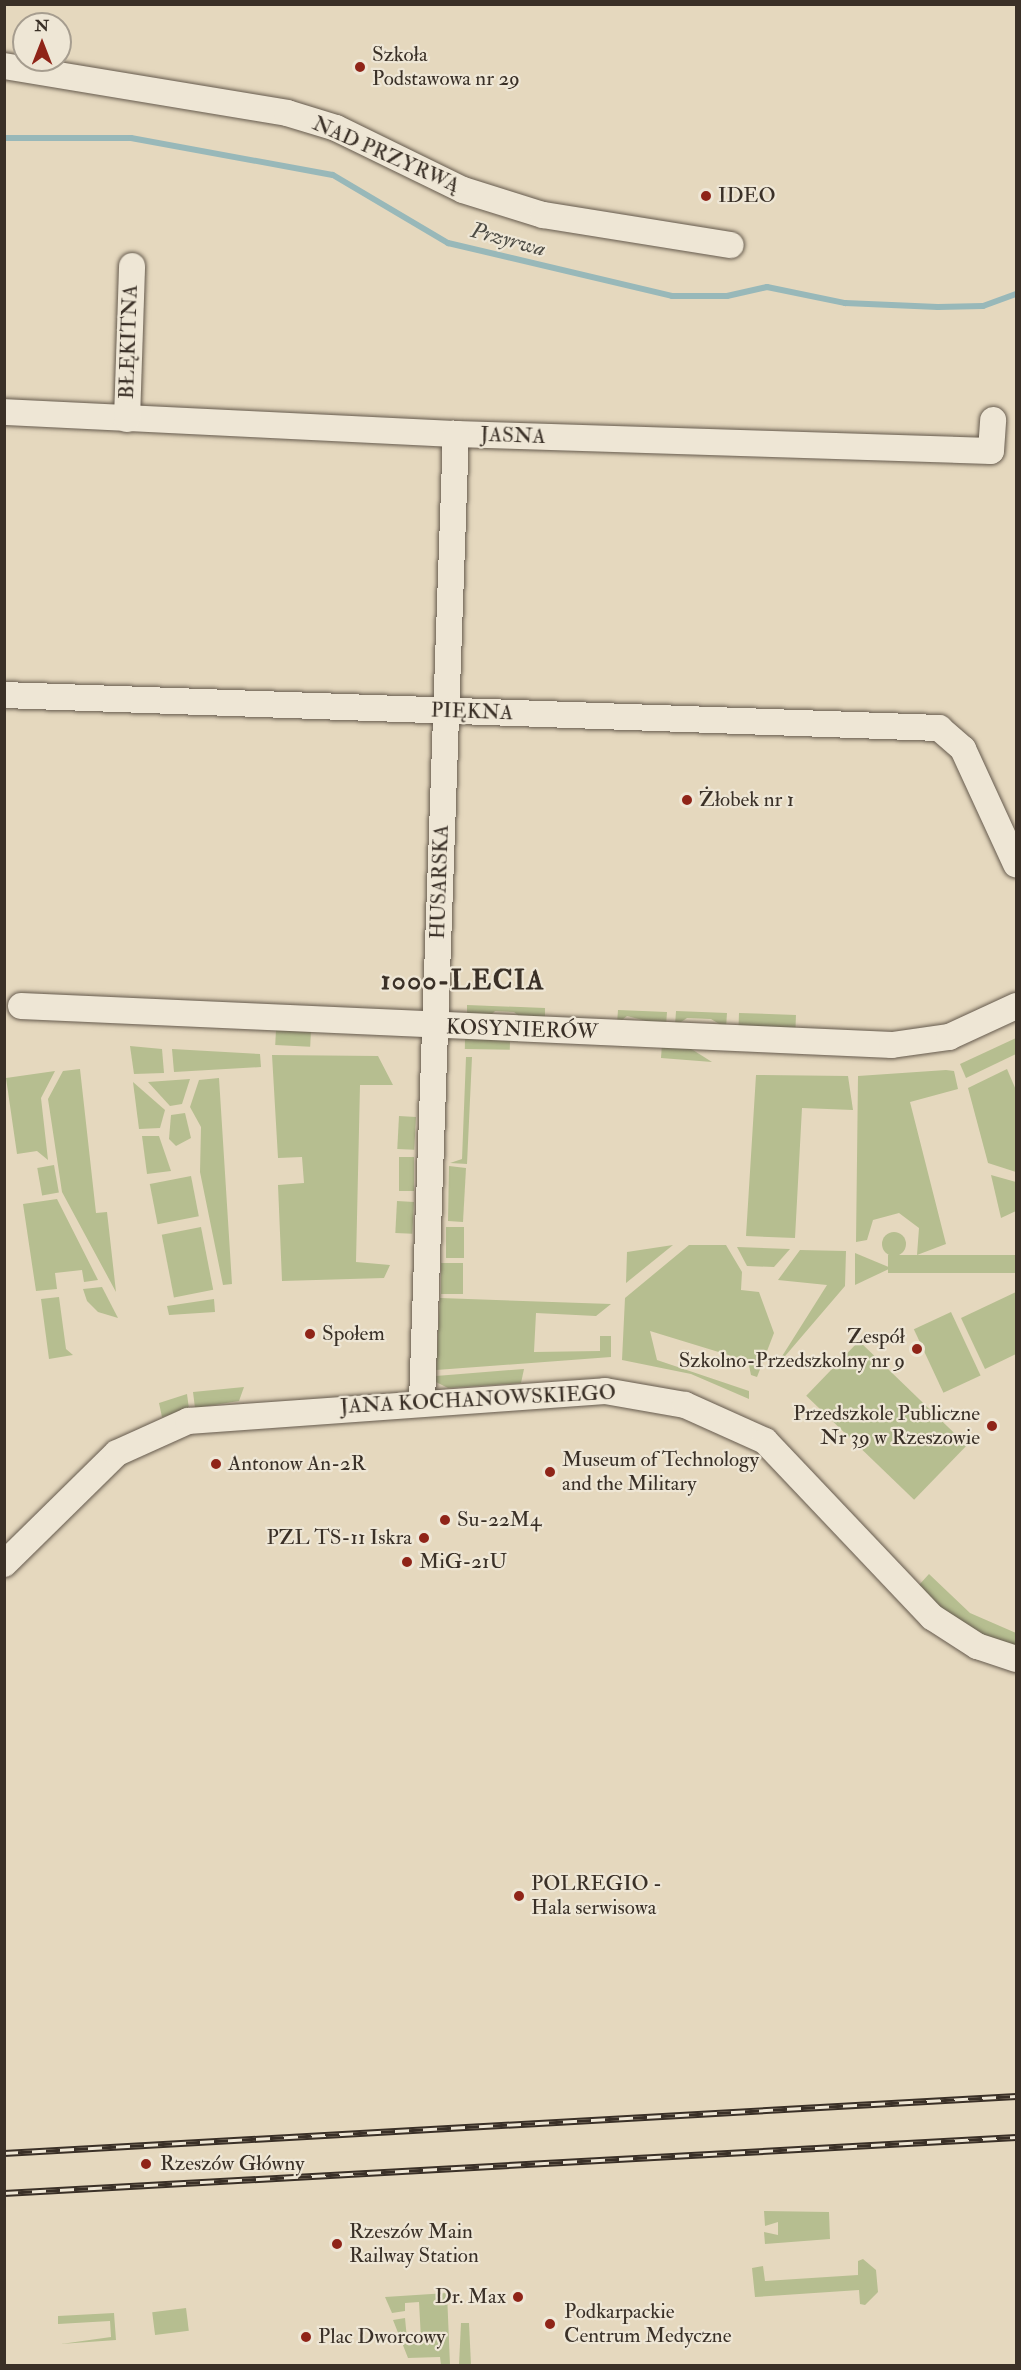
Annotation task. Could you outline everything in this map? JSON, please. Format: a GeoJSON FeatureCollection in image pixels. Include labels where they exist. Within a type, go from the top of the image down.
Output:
{"type":"FeatureCollection","features":[{"type":"Feature","properties":{"kind":"street","name":"NAD PRZYRWĄ"},"geometry":{"type":"LineString","coordinates":[[4,66],[287,113],[336,128],[462,190],[543,215],[731,245]]}},
{"type":"Feature","properties":{"kind":"street","name":"BŁĘKITNA"},"geometry":{"type":"LineString","coordinates":[[127,419],[132,266]]}},
{"type":"Feature","properties":{"kind":"street","name":"JASNA"},"geometry":{"type":"LineString","coordinates":[[4,412],[456,434],[991,451],[993,420]]}},
{"type":"Feature","properties":{"kind":"street","name":"HUSARSKA"},"geometry":{"type":"LineString","coordinates":[[422,1401],[456,434]]}},
{"type":"Feature","properties":{"kind":"street","name":"PIĘKNA"},"geometry":{"type":"LineString","coordinates":[[4,695],[939,728],[963,749],[1017,864]]}},
{"type":"Feature","properties":{"kind":"street","name":"KOSYNIERÓW"},"geometry":{"type":"LineString","coordinates":[[21,1006],[434,1027],[892,1045],[949,1038],[1017,1006]]}},
{"type":"Feature","properties":{"kind":"street","name":"JANA KOCHANOWSKIEGO"},"geometry":{"type":"LineString","coordinates":[[4,1564],[84,1481],[117,1453],[152,1433],[237,1414],[605,1390],[649,1395],[724,1420],[765,1441],[801,1475],[933,1617],[977,1646],[1017,1659]]}},
{"type":"Feature","properties":{"kind":"green space"},"geometry":{"type":"Polygon","coordinates":[[[467,1005],[545,1008],[545,1021],[524,1020],[514,1012],[495,1011],[487,1019],[467,1017],[467,1005]]]}},
{"type":"Feature","properties":{"kind":"green space"},"geometry":{"type":"Polygon","coordinates":[[[618,1010],[667,1012],[666,1026],[627,1016],[617,1024],[618,1010]]]}},
{"type":"Feature","properties":{"kind":"green space"},"geometry":{"type":"Polygon","coordinates":[[[676,1011],[727,1013],[726,1028],[711,1019],[687,1018],[675,1026],[676,1011]]]}},
{"type":"Feature","properties":{"kind":"green space"},"geometry":{"type":"Polygon","coordinates":[[[739,1013],[796,1015],[795,1030],[738,1028],[739,1013]]]}},
{"type":"Feature","properties":{"kind":"green space"},"geometry":{"type":"Polygon","coordinates":[[[276,1030],[311,1032],[310,1047],[275,1045],[276,1030]]]}},
{"type":"Feature","properties":{"kind":"green space"},"geometry":{"type":"Polygon","coordinates":[[[1016,1038],[1016,1054],[966,1078],[960,1064],[1016,1038]]]}},
{"type":"Feature","properties":{"kind":"green space"},"geometry":{"type":"Polygon","coordinates":[[[465,1039],[510,1040],[510,1050],[465,1049],[465,1039]]]}},
{"type":"Feature","properties":{"kind":"green space"},"geometry":{"type":"Polygon","coordinates":[[[662,1044],[685,1045],[712,1062],[661,1058],[662,1044]]]}},
{"type":"Feature","properties":{"kind":"green space"},"geometry":{"type":"Polygon","coordinates":[[[130,1046],[162,1049],[164,1073],[134,1074],[130,1046]]]}},
{"type":"Feature","properties":{"kind":"green space"},"geometry":{"type":"Polygon","coordinates":[[[172,1049],[260,1054],[261,1067],[174,1072],[172,1049]]]}},
{"type":"Feature","properties":{"kind":"green space"},"geometry":{"type":"Polygon","coordinates":[[[272,1055],[378,1056],[393,1085],[360,1085],[356,1262],[390,1265],[384,1278],[282,1281],[278,1185],[304,1183],[302,1157],[278,1158],[272,1055]]]}},
{"type":"Feature","properties":{"kind":"green space"},"geometry":{"type":"Polygon","coordinates":[[[466,1057],[472,1057],[467,1164],[450,1163],[462,1159],[466,1057]]]}},
{"type":"Feature","properties":{"kind":"green space"},"geometry":{"type":"Polygon","coordinates":[[[80,1069],[96,1213],[107,1212],[116,1292],[62,1192],[48,1099],[63,1071],[80,1069]]]}},
{"type":"Feature","properties":{"kind":"green space"},"geometry":{"type":"Polygon","coordinates":[[[1007,1069],[1016,1090],[1016,1172],[988,1163],[968,1088],[1007,1069]]]}},
{"type":"Feature","properties":{"kind":"green space"},"geometry":{"type":"Polygon","coordinates":[[[55,1071],[41,1098],[48,1160],[37,1151],[17,1154],[6,1078],[55,1071]]]}},
{"type":"Feature","properties":{"kind":"green space"},"geometry":{"type":"Polygon","coordinates":[[[954,1071],[958,1089],[910,1102],[946,1244],[917,1255],[919,1228],[899,1213],[873,1220],[867,1240],[856,1242],[858,1076],[954,1071]]]}},
{"type":"Feature","properties":{"kind":"green space"},"geometry":{"type":"Polygon","coordinates":[[[756,1075],[848,1076],[853,1110],[802,1108],[795,1238],[746,1236],[756,1075]]]}},
{"type":"Feature","properties":{"kind":"green space"},"geometry":{"type":"Polygon","coordinates":[[[219,1078],[232,1284],[223,1285],[200,1172],[201,1127],[190,1107],[199,1080],[219,1078]]]}},
{"type":"Feature","properties":{"kind":"green space"},"geometry":{"type":"Polygon","coordinates":[[[190,1079],[182,1104],[170,1106],[148,1082],[190,1079]]]}},
{"type":"Feature","properties":{"kind":"green space"},"geometry":{"type":"Polygon","coordinates":[[[133,1082],[165,1110],[160,1128],[139,1129],[133,1082]]]}},
{"type":"Feature","properties":{"kind":"green space"},"geometry":{"type":"Polygon","coordinates":[[[185,1113],[191,1138],[176,1146],[169,1139],[171,1115],[185,1113]]]}},
{"type":"Feature","properties":{"kind":"green space"},"geometry":{"type":"Polygon","coordinates":[[[399,1116],[416,1117],[414,1150],[397,1149],[399,1116]]]}},
{"type":"Feature","properties":{"kind":"green space"},"geometry":{"type":"Polygon","coordinates":[[[142,1136],[159,1136],[171,1171],[147,1174],[142,1136]]]}},
{"type":"Feature","properties":{"kind":"green space"},"geometry":{"type":"Polygon","coordinates":[[[399,1157],[414,1157],[414,1191],[399,1191],[399,1157]]]}},
{"type":"Feature","properties":{"kind":"green space"},"geometry":{"type":"Polygon","coordinates":[[[54,1165],[59,1193],[42,1196],[37,1168],[54,1165]]]}},
{"type":"Feature","properties":{"kind":"green space"},"geometry":{"type":"Polygon","coordinates":[[[449,1166],[466,1168],[463,1222],[448,1221],[449,1166]]]}},
{"type":"Feature","properties":{"kind":"green space"},"geometry":{"type":"Polygon","coordinates":[[[991,1175],[1016,1182],[1016,1211],[1001,1218],[991,1175]]]}},
{"type":"Feature","properties":{"kind":"green space"},"geometry":{"type":"Polygon","coordinates":[[[191,1176],[199,1216],[158,1224],[150,1184],[191,1176]]]}},
{"type":"Feature","properties":{"kind":"green space"},"geometry":{"type":"Polygon","coordinates":[[[57,1199],[98,1280],[84,1282],[82,1270],[55,1273],[57,1289],[36,1291],[23,1204],[57,1199]]]}},
{"type":"Feature","properties":{"kind":"green space"},"geometry":{"type":"Polygon","coordinates":[[[397,1201],[414,1202],[412,1234],[395,1233],[397,1201]]]}},
{"type":"Feature","properties":{"kind":"green space"},"geometry":{"type":"Polygon","coordinates":[[[201,1227],[213,1290],[174,1297],[162,1235],[201,1227]]]}},
{"type":"Feature","properties":{"kind":"green space"},"geometry":{"type":"Polygon","coordinates":[[[446,1227],[464,1227],[464,1258],[446,1258],[446,1227]]]}},
{"type":"Feature","properties":{"kind":"green space"},"geometry":{"type":"Polygon","coordinates":[[[894,1232],[899,1233],[905,1239],[905,1249],[899,1255],[894,1256],[889,1255],[883,1249],[882,1244],[883,1239],[889,1233],[894,1232]]]}},
{"type":"Feature","properties":{"kind":"green space"},"geometry":{"type":"Polygon","coordinates":[[[673,1245],[626,1283],[627,1252],[673,1245]]]}},
{"type":"Feature","properties":{"kind":"green space"},"geometry":{"type":"Polygon","coordinates":[[[689,1245],[726,1245],[742,1272],[741,1290],[759,1292],[774,1333],[757,1377],[751,1375],[748,1361],[650,1331],[657,1360],[749,1391],[749,1399],[691,1374],[622,1360],[625,1298],[689,1245]]]}},
{"type":"Feature","properties":{"kind":"green space"},"geometry":{"type":"Polygon","coordinates":[[[737,1247],[790,1249],[774,1267],[747,1266],[737,1247]]]}},
{"type":"Feature","properties":{"kind":"green space"},"geometry":{"type":"Polygon","coordinates":[[[800,1250],[846,1251],[845,1286],[774,1369],[827,1285],[778,1280],[800,1250]]]}},
{"type":"Feature","properties":{"kind":"green space"},"geometry":{"type":"Polygon","coordinates":[[[855,1253],[891,1268],[855,1285],[855,1253]]]}},
{"type":"Feature","properties":{"kind":"green space"},"geometry":{"type":"Polygon","coordinates":[[[888,1255],[1016,1255],[1016,1273],[888,1273],[888,1255]]]}},
{"type":"Feature","properties":{"kind":"green space"},"geometry":{"type":"Polygon","coordinates":[[[441,1263],[463,1263],[463,1294],[441,1294],[441,1263]]]}},
{"type":"Feature","properties":{"kind":"green space"},"geometry":{"type":"Polygon","coordinates":[[[102,1287],[118,1318],[98,1312],[87,1301],[83,1289],[102,1287]]]}},
{"type":"Feature","properties":{"kind":"green space"},"geometry":{"type":"Polygon","coordinates":[[[1016,1292],[1016,1354],[985,1369],[961,1318],[1016,1292]]]}},
{"type":"Feature","properties":{"kind":"green space"},"geometry":{"type":"Polygon","coordinates":[[[59,1297],[66,1349],[73,1355],[49,1359],[41,1299],[59,1297]]]}},
{"type":"Feature","properties":{"kind":"green space"},"geometry":{"type":"Polygon","coordinates":[[[440,1298],[611,1304],[596,1316],[536,1313],[534,1352],[600,1351],[600,1336],[611,1336],[611,1357],[436,1370],[440,1298]]]}},
{"type":"Feature","properties":{"kind":"green space"},"geometry":{"type":"Polygon","coordinates":[[[214,1299],[215,1312],[169,1315],[167,1306],[214,1299]]]}},
{"type":"Feature","properties":{"kind":"green space"},"geometry":{"type":"Polygon","coordinates":[[[951,1312],[981,1375],[943,1393],[914,1329],[951,1312]]]}},
{"type":"Feature","properties":{"kind":"green space"},"geometry":{"type":"Polygon","coordinates":[[[859,1341],[967,1445],[914,1500],[806,1396],[859,1341]]]}},
{"type":"Feature","properties":{"kind":"green space"},"geometry":{"type":"Polygon","coordinates":[[[524,1369],[521,1383],[448,1388],[436,1382],[436,1376],[524,1369]]]}},
{"type":"Feature","properties":{"kind":"green space"},"geometry":{"type":"Polygon","coordinates":[[[244,1387],[239,1401],[195,1408],[193,1392],[244,1387]]]}},
{"type":"Feature","properties":{"kind":"green space"},"geometry":{"type":"Polygon","coordinates":[[[187,1394],[189,1409],[162,1417],[159,1403],[187,1394]]]}},
{"type":"Feature","properties":{"kind":"green space"},"geometry":{"type":"Polygon","coordinates":[[[929,1574],[970,1613],[1016,1633],[1016,1648],[979,1635],[936,1604],[919,1585],[929,1574]]]}},
{"type":"Feature","properties":{"kind":"green space"},"geometry":{"type":"Polygon","coordinates":[[[764,2211],[829,2212],[830,2239],[765,2244],[764,2232],[778,2235],[778,2222],[765,2226],[764,2211]]]}},
{"type":"Feature","properties":{"kind":"green space"},"geometry":{"type":"Polygon","coordinates":[[[863,2259],[876,2270],[878,2292],[865,2305],[860,2304],[859,2290],[755,2297],[752,2268],[763,2266],[765,2281],[858,2275],[858,2261],[863,2259]]]}},
{"type":"Feature","properties":{"kind":"green space"},"geometry":{"type":"Polygon","coordinates":[[[447,2293],[450,2365],[441,2365],[440,2357],[408,2358],[393,2320],[405,2318],[407,2339],[421,2339],[419,2302],[405,2303],[405,2311],[392,2313],[385,2297],[447,2293]]]}},
{"type":"Feature","properties":{"kind":"green space"},"geometry":{"type":"Polygon","coordinates":[[[186,2308],[189,2331],[155,2335],[152,2312],[186,2308]]]}},
{"type":"Feature","properties":{"kind":"green space"},"geometry":{"type":"Polygon","coordinates":[[[114,2313],[116,2340],[61,2344],[111,2337],[110,2321],[58,2324],[58,2316],[114,2313]]]}},
{"type":"Feature","properties":{"kind":"green space"},"geometry":{"type":"Polygon","coordinates":[[[461,2323],[469,2323],[471,2365],[459,2365],[461,2323]]]}},
{"type":"Feature","properties":{"kind":"waterway","name":"Przyrwa"},"geometry":{"type":"LineString","coordinates":[[4,138],[131,138],[333,175],[448,243],[672,296],[727,296],[767,287],[845,303],[938,307],[983,306],[1016,294]]}},
{"type":"Feature","properties":{"kind":"railway"},"geometry":{"type":"LineString","coordinates":[[4,2153],[1016,2096]]}},
{"type":"Feature","properties":{"kind":"railway"},"geometry":{"type":"LineString","coordinates":[[4,2193],[1016,2137]]}},
{"type":"Feature","properties":{"kind":"place","name":"Szkoła Podstawowa nr 29"},"geometry":{"type":"Point","coordinates":[360,67]}},
{"type":"Feature","properties":{"kind":"place","name":"IDEO"},"geometry":{"type":"Point","coordinates":[706,196]}},
{"type":"Feature","properties":{"kind":"place","name":"Żłobek nr 1"},"geometry":{"type":"Point","coordinates":[687,800]}},
{"type":"Feature","properties":{"kind":"place","name":"Społem"},"geometry":{"type":"Point","coordinates":[310,1334]}},
{"type":"Feature","properties":{"kind":"place","name":"Zespół Szkolno-Przedszkolny nr 9"},"geometry":{"type":"Point","coordinates":[917,1349]}},
{"type":"Feature","properties":{"kind":"place","name":"Przedszkole Publiczne Nr 39 w Rzeszowie"},"geometry":{"type":"Point","coordinates":[992,1426]}},
{"type":"Feature","properties":{"kind":"place","name":"Antonow An-2R"},"geometry":{"type":"Point","coordinates":[216,1464]}},
{"type":"Feature","properties":{"kind":"place","name":"Museum of Technology and the Military"},"geometry":{"type":"Point","coordinates":[550,1472]}},
{"type":"Feature","properties":{"kind":"place","name":"Su-22M4"},"geometry":{"type":"Point","coordinates":[445,1520]}},
{"type":"Feature","properties":{"kind":"place","name":"PZL TS-11 Iskra"},"geometry":{"type":"Point","coordinates":[424,1538]}},
{"type":"Feature","properties":{"kind":"place","name":"MiG-21U"},"geometry":{"type":"Point","coordinates":[407,1562]}},
{"type":"Feature","properties":{"kind":"place","name":"POLREGIO - Hala serwisowa"},"geometry":{"type":"Point","coordinates":[519,1896]}},
{"type":"Feature","properties":{"kind":"place","name":"Rzeszów Główny"},"geometry":{"type":"Point","coordinates":[146,2164]}},
{"type":"Feature","properties":{"kind":"place","name":"Rzeszów Main Railway Station"},"geometry":{"type":"Point","coordinates":[337,2244]}},
{"type":"Feature","properties":{"kind":"place","name":"Dr. Max"},"geometry":{"type":"Point","coordinates":[518,2297]}},
{"type":"Feature","properties":{"kind":"place","name":"Podkarpackie Centrum Medyczne"},"geometry":{"type":"Point","coordinates":[550,2324]}},
{"type":"Feature","properties":{"kind":"place","name":"Plac Dworcowy"},"geometry":{"type":"Point","coordinates":[306,2337]}},
{"type":"Feature","properties":{"kind":"district","name":"1000-LECIA"},"geometry":{"type":"Point","coordinates":[463,981]}}]}
